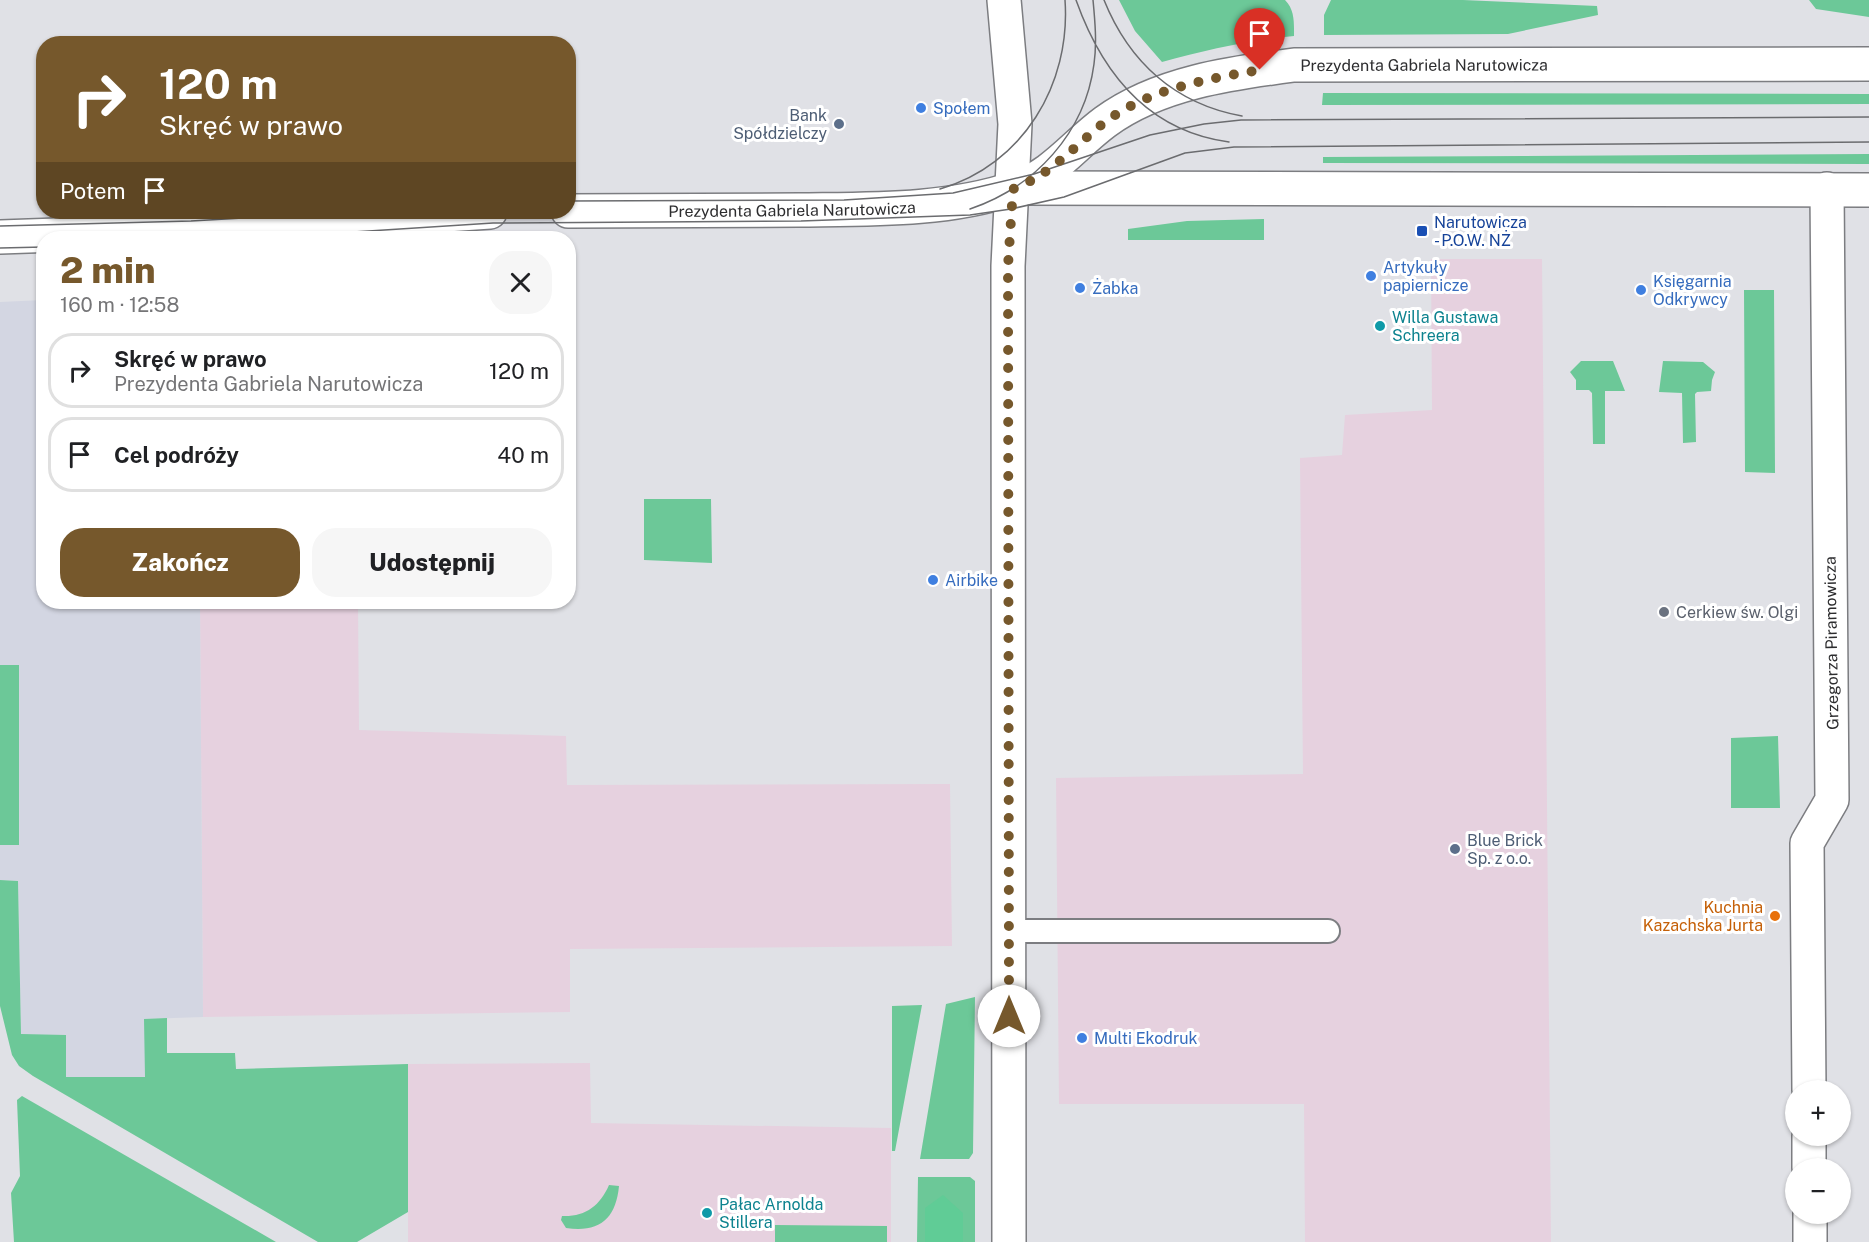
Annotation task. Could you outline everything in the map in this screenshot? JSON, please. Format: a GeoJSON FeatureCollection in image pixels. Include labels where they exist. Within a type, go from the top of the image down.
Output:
{"type":"FeatureCollection","features":[{"type":"Feature","properties":{"kind":"street"},"geometry":{"type":"LineString","coordinates":[[1004,0],[1015,124],[1008,266],[1009,1242]]}},
{"type":"Feature","properties":{"kind":"street","name":"Prezydenta Gabriela Narutowicza"},"geometry":{"type":"LineString","coordinates":[[1013,189],[1054,167],[1104,122],[1139,102],[1173,89],[1221,77],[1294,65],[1869,64]]}},
{"type":"Feature","properties":{"kind":"street","name":"Prezydenta Gabriela Narutowicza"},"geometry":{"type":"LineString","coordinates":[[576,211],[872,209],[943,203],[1013,189],[1051,187],[1869,190]]}},
{"type":"Feature","properties":{"kind":"street","name":"Grzegorza Piramowicza"},"geometry":{"type":"LineString","coordinates":[[1809,1080],[1807,843],[1832,800],[1827,189]]}},
{"type":"Feature","properties":{"kind":"street"},"geometry":{"type":"LineString","coordinates":[[183,231],[389,219]]}},
{"type":"Feature","properties":{"kind":"street"},"geometry":{"type":"LineString","coordinates":[[0,237],[36,236]]}},
{"type":"Feature","properties":{"kind":"street"},"geometry":{"type":"LineString","coordinates":[[1810,1224],[1810,1242]]}},
{"type":"Feature","properties":{"kind":"lane"},"geometry":{"type":"LineString","coordinates":[[1009,931],[1328,931]]}},
{"type":"Feature","properties":{"kind":"shaded area"},"geometry":{"type":"Polygon","coordinates":[[[1431,259],[1542,259],[1551,1242],[1305,1242],[1304,1104],[1059,1104],[1056,778],[1303,774],[1300,458],[1342,455],[1345,415],[1432,410],[1431,259]]]}},
{"type":"Feature","properties":{"kind":"shaded area"},"geometry":{"type":"Polygon","coordinates":[[[36,300],[36,609],[200,609],[203,1017],[145,1019],[145,1077],[66,1077],[21,1034],[18,881],[0,880],[0,302],[36,300]]]}},
{"type":"Feature","properties":{"kind":"shaded area"},"geometry":{"type":"Polygon","coordinates":[[[200,609],[358,609],[359,730],[566,736],[567,785],[950,784],[952,946],[570,949],[570,1012],[203,1017],[200,609]]]}},
{"type":"Feature","properties":{"kind":"shaded area"},"geometry":{"type":"Polygon","coordinates":[[[590,1063],[591,1123],[891,1128],[891,1242],[408,1242],[408,1064],[590,1063]]]}},
{"type":"Feature","properties":{"kind":"green space"},"geometry":{"type":"Polygon","coordinates":[[[1119,0],[1285,0],[1292,12],[1294,36],[1228,46],[1162,62],[1135,31],[1119,0]]]}},
{"type":"Feature","properties":{"kind":"green space"},"geometry":{"type":"Polygon","coordinates":[[[1331,0],[1463,0],[1597,6],[1598,15],[1508,34],[1324,35],[1324,15],[1331,0]]]}},
{"type":"Feature","properties":{"kind":"green space"},"geometry":{"type":"Polygon","coordinates":[[[1809,0],[1869,0],[1869,17],[1816,9],[1809,0]]]}},
{"type":"Feature","properties":{"kind":"green space"},"geometry":{"type":"Polygon","coordinates":[[[1323,93],[1869,94],[1869,104],[1322,105],[1323,93]]]}},
{"type":"Feature","properties":{"kind":"green space"},"geometry":{"type":"Polygon","coordinates":[[[1869,154],[1869,164],[1323,163],[1323,157],[1869,154]]]}},
{"type":"Feature","properties":{"kind":"green space"},"geometry":{"type":"Polygon","coordinates":[[[1264,219],[1264,240],[1128,240],[1128,229],[1187,221],[1264,219]]]}},
{"type":"Feature","properties":{"kind":"green space"},"geometry":{"type":"Polygon","coordinates":[[[1744,290],[1774,290],[1775,473],[1745,472],[1744,290]]]}},
{"type":"Feature","properties":{"kind":"green space"},"geometry":{"type":"Polygon","coordinates":[[[1581,361],[1613,361],[1625,391],[1605,391],[1605,444],[1593,444],[1592,393],[1589,390],[1576,390],[1576,380],[1570,372],[1581,361]]]}},
{"type":"Feature","properties":{"kind":"green space"},"geometry":{"type":"Polygon","coordinates":[[[1663,361],[1703,362],[1715,372],[1711,391],[1695,394],[1696,442],[1683,443],[1682,393],[1659,392],[1663,361]]]}},
{"type":"Feature","properties":{"kind":"green space"},"geometry":{"type":"Polygon","coordinates":[[[644,499],[711,499],[712,563],[644,560],[644,499]]]}},
{"type":"Feature","properties":{"kind":"green space"},"geometry":{"type":"Polygon","coordinates":[[[0,665],[19,665],[19,845],[0,845],[0,665]]]}},
{"type":"Feature","properties":{"kind":"green space"},"geometry":{"type":"Polygon","coordinates":[[[1778,736],[1780,808],[1731,808],[1731,738],[1778,736]]]}},
{"type":"Feature","properties":{"kind":"green space"},"geometry":{"type":"Polygon","coordinates":[[[0,880],[18,881],[21,1034],[66,1035],[66,1077],[145,1077],[144,1019],[167,1018],[167,1053],[235,1053],[236,1069],[408,1064],[408,1212],[357,1242],[318,1242],[19,1066],[12,1055],[0,1006],[0,880]]]}},
{"type":"Feature","properties":{"kind":"green space"},"geometry":{"type":"Polygon","coordinates":[[[975,997],[973,1153],[969,1159],[920,1159],[946,1004],[975,997]]]}},
{"type":"Feature","properties":{"kind":"green space"},"geometry":{"type":"Polygon","coordinates":[[[922,1005],[895,1151],[892,1151],[892,1006],[922,1005]]]}},
{"type":"Feature","properties":{"kind":"green space"},"geometry":{"type":"Polygon","coordinates":[[[22,1096],[276,1242],[14,1242],[11,1193],[20,1176],[17,1100],[22,1096]]]}},
{"type":"Feature","properties":{"kind":"green space"},"geometry":{"type":"Polygon","coordinates":[[[918,1177],[970,1177],[975,1181],[975,1242],[917,1242],[918,1177]]]}},
{"type":"Feature","properties":{"kind":"green space"},"geometry":{"type":"Polygon","coordinates":[[[609,1185],[619,1186],[614,1207],[604,1221],[588,1228],[566,1228],[561,1220],[562,1216],[578,1215],[591,1209],[601,1199],[609,1185]]]}},
{"type":"Feature","properties":{"kind":"green space"},"geometry":{"type":"Polygon","coordinates":[[[943,1195],[963,1213],[963,1242],[925,1242],[925,1208],[943,1195]]]}},
{"type":"Feature","properties":{"kind":"green space"},"geometry":{"type":"Polygon","coordinates":[[[775,1225],[887,1226],[887,1242],[775,1242],[775,1225]]]}},
{"type":"Feature","properties":{"kind":"tram line"},"geometry":{"type":"LineString","coordinates":[[940,189],[969,177],[995,161],[1018,141],[1036,117],[1050,90],[1060,62],[1065,31],[1065,0]]}},
{"type":"Feature","properties":{"kind":"tram line"},"geometry":{"type":"LineString","coordinates":[[1076,0],[1099,51],[1114,74],[1132,94],[1151,111],[1174,125],[1200,136],[1229,142]]}},
{"type":"Feature","properties":{"kind":"tram line"},"geometry":{"type":"LineString","coordinates":[[970,209],[1016,187],[1053,154],[1068,134],[1080,113],[1089,89],[1094,64],[1096,40],[1093,0]]}},
{"type":"Feature","properties":{"kind":"tram line"},"geometry":{"type":"LineString","coordinates":[[1104,0],[1127,43],[1157,77],[1196,102],[1242,116]]}},
{"type":"Feature","properties":{"kind":"tram line"},"geometry":{"type":"LineString","coordinates":[[576,201],[844,200],[953,193],[1034,174],[1150,135],[1204,124],[1241,120],[1869,117]]}},
{"type":"Feature","properties":{"kind":"tram line"},"geometry":{"type":"LineString","coordinates":[[369,231],[493,223],[801,221],[970,215],[1011,209],[1064,197],[1185,153],[1234,147],[1869,142]]}},
{"type":"Feature","properties":{"kind":"tram line"},"geometry":{"type":"LineString","coordinates":[[0,226],[226,219]]}},
{"type":"Feature","properties":{"kind":"tram line"},"geometry":{"type":"LineString","coordinates":[[0,248],[36,247]]}},
{"type":"Feature","properties":{"kind":"place","name":"Społem"},"geometry":{"type":"Point","coordinates":[921,108]}},
{"type":"Feature","properties":{"kind":"place","name":"Bank Spółdzielczy"},"geometry":{"type":"Point","coordinates":[839,124]}},
{"type":"Feature","properties":{"kind":"place","name":"Narutowicza - P.O.W. NŻ"},"geometry":{"type":"Point","coordinates":[1422,231]}},
{"type":"Feature","properties":{"kind":"place","name":"Artykuły papiernicze"},"geometry":{"type":"Point","coordinates":[1371,276]}},
{"type":"Feature","properties":{"kind":"place","name":"Żabka"},"geometry":{"type":"Point","coordinates":[1080,288]}},
{"type":"Feature","properties":{"kind":"place","name":"Księgarnia Odkrywcy"},"geometry":{"type":"Point","coordinates":[1641,290]}},
{"type":"Feature","properties":{"kind":"place","name":"Willa Gustawa Schreera"},"geometry":{"type":"Point","coordinates":[1380,326]}},
{"type":"Feature","properties":{"kind":"place","name":"Airbike"},"geometry":{"type":"Point","coordinates":[933,580]}},
{"type":"Feature","properties":{"kind":"place","name":"Cerkiew św. Olgi"},"geometry":{"type":"Point","coordinates":[1664,612]}},
{"type":"Feature","properties":{"kind":"place","name":"Blue Brick Sp. z o.o."},"geometry":{"type":"Point","coordinates":[1455,849]}},
{"type":"Feature","properties":{"kind":"place","name":"Kuchnia Kazachska Jurta"},"geometry":{"type":"Point","coordinates":[1775,916]}},
{"type":"Feature","properties":{"kind":"place","name":"Multi Ekodruk"},"geometry":{"type":"Point","coordinates":[1082,1038]}},
{"type":"Feature","properties":{"kind":"place","name":"Pałac Arnolda Stillera"},"geometry":{"type":"Point","coordinates":[707,1213]}},
{"type":"Feature","properties":{"kind":"route"},"geometry":{"type":"LineString","coordinates":[[1009,1016],[1008,266],[1013,189],[1054,167],[1104,122],[1139,102],[1173,89],[1260,70]]}}]}
